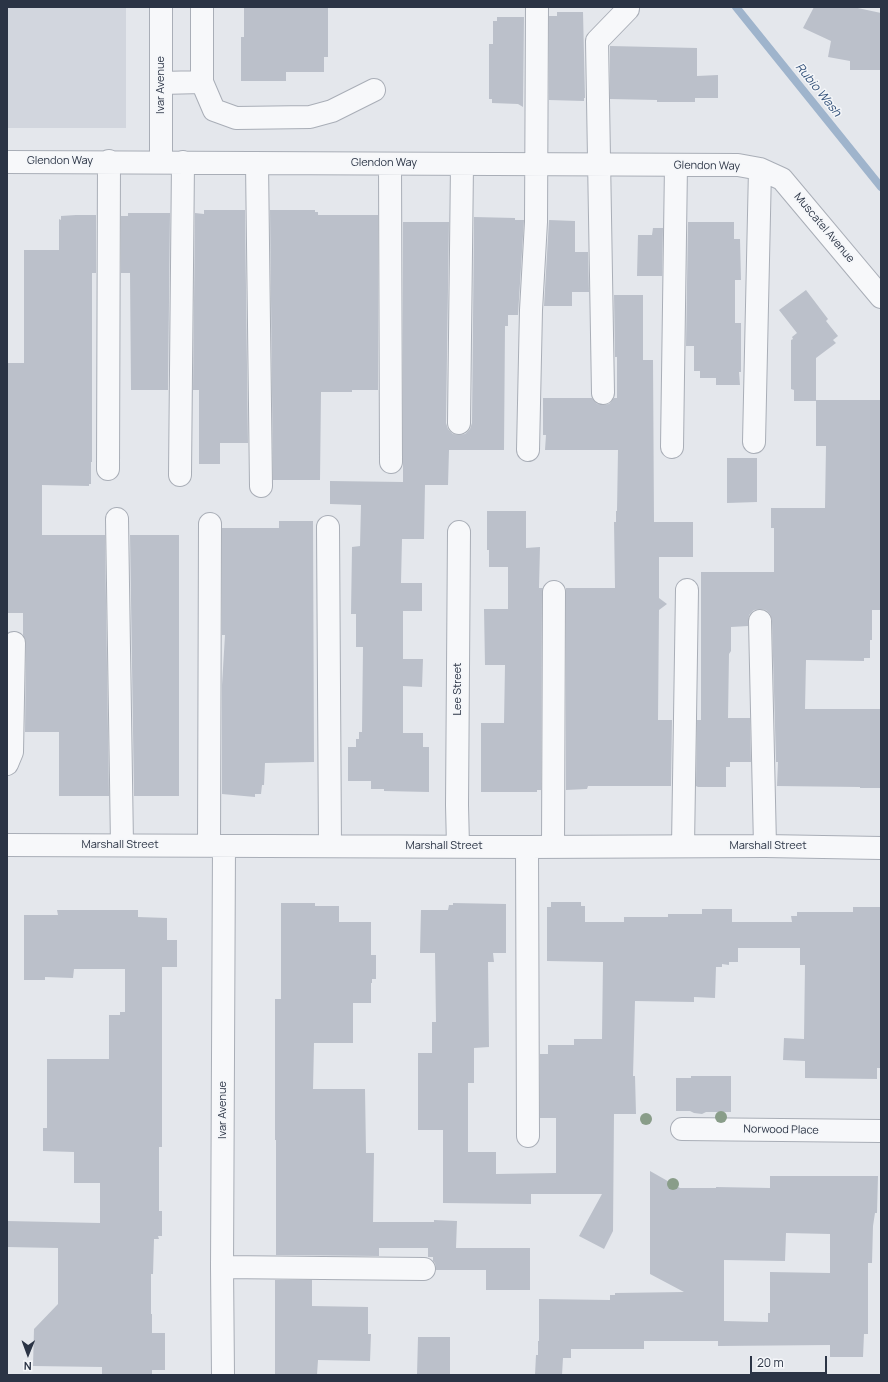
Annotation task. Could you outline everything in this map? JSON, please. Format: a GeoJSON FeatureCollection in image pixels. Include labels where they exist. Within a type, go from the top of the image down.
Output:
{"type":"FeatureCollection","features":[{"type":"Feature","properties":{"kind":"street","name":"Ivar Avenue"},"geometry":{"type":"LineString","coordinates":[[161,7],[161,162]]}},
{"type":"Feature","properties":{"kind":"street"},"geometry":{"type":"LineString","coordinates":[[202,7],[202,82],[214,110],[236,118],[310,117],[332,111],[374,90]]}},
{"type":"Feature","properties":{"kind":"street"},"geometry":{"type":"LineString","coordinates":[[528,450],[531,310],[536,222],[537,7]]}},
{"type":"Feature","properties":{"kind":"street"},"geometry":{"type":"LineString","coordinates":[[603,393],[597,41],[628,9],[628,7]]}},
{"type":"Feature","properties":{"kind":"street"},"geometry":{"type":"LineString","coordinates":[[161,83],[202,82]]}},
{"type":"Feature","properties":{"kind":"street"},"geometry":{"type":"LineString","coordinates":[[108,469],[109,161]]}},
{"type":"Feature","properties":{"kind":"street","name":"Glendon Way"},"geometry":{"type":"LineString","coordinates":[[7,162],[109,161],[390,164],[738,165],[760,169]]}},
{"type":"Feature","properties":{"kind":"street"},"geometry":{"type":"LineString","coordinates":[[180,475],[183,162]]}},
{"type":"Feature","properties":{"kind":"street"},"geometry":{"type":"LineString","coordinates":[[257,163],[261,486]]}},
{"type":"Feature","properties":{"kind":"street"},"geometry":{"type":"LineString","coordinates":[[390,164],[391,462]]}},
{"type":"Feature","properties":{"kind":"street"},"geometry":{"type":"LineString","coordinates":[[459,423],[462,164]]}},
{"type":"Feature","properties":{"kind":"street"},"geometry":{"type":"LineString","coordinates":[[672,446],[676,165]]}},
{"type":"Feature","properties":{"kind":"street"},"geometry":{"type":"LineString","coordinates":[[754,442],[760,169]]}},
{"type":"Feature","properties":{"kind":"street","name":"Muscatel Avenue"},"geometry":{"type":"LineString","coordinates":[[760,169],[782,179],[881,297]]}},
{"type":"Feature","properties":{"kind":"street"},"geometry":{"type":"LineString","coordinates":[[117,519],[122,845]]}},
{"type":"Feature","properties":{"kind":"street","name":"Ivar Avenue"},"geometry":{"type":"LineString","coordinates":[[210,524],[223,1375]]}},
{"type":"Feature","properties":{"kind":"street"},"geometry":{"type":"LineString","coordinates":[[328,527],[330,846]]}},
{"type":"Feature","properties":{"kind":"street","name":"Lee Street"},"geometry":{"type":"LineString","coordinates":[[458,846],[459,532]]}},
{"type":"Feature","properties":{"kind":"street"},"geometry":{"type":"LineString","coordinates":[[684,846],[687,590]]}},
{"type":"Feature","properties":{"kind":"street"},"geometry":{"type":"LineString","coordinates":[[553,847],[554,592]]}},
{"type":"Feature","properties":{"kind":"street"},"geometry":{"type":"LineString","coordinates":[[760,621],[765,846]]}},
{"type":"Feature","properties":{"kind":"street"},"geometry":{"type":"LineString","coordinates":[[7,764],[12,752],[14,643]]}},
{"type":"Feature","properties":{"kind":"street","name":"Marshall Street"},"geometry":{"type":"LineString","coordinates":[[7,845],[527,847],[765,846],[881,848]]}},
{"type":"Feature","properties":{"kind":"street"},"geometry":{"type":"LineString","coordinates":[[527,847],[528,1136]]}},
{"type":"Feature","properties":{"kind":"street","name":"Norwood Place"},"geometry":{"type":"LineString","coordinates":[[682,1129],[881,1131]]}},
{"type":"Feature","properties":{"kind":"street"},"geometry":{"type":"LineString","coordinates":[[222,1267],[424,1269]]}},
{"type":"Feature","properties":{"kind":"shaded area"},"geometry":{"type":"Polygon","coordinates":[[[7,7],[126,7],[126,128],[7,128],[7,7]]]}},
{"type":"Feature","properties":{"kind":"building"},"geometry":{"type":"Polygon","coordinates":[[[244,7],[328,7],[328,57],[324,57],[324,72],[286,72],[286,81],[241,81],[241,37],[244,37],[244,7]]]}},
{"type":"Feature","properties":{"kind":"building"},"geometry":{"type":"Polygon","coordinates":[[[814,7],[853,7],[881,13],[881,70],[850,70],[850,61],[828,57],[831,41],[803,28],[814,7]]]}},
{"type":"Feature","properties":{"kind":"building"},"geometry":{"type":"Polygon","coordinates":[[[557,12],[583,12],[584,101],[549,100],[549,16],[557,16],[557,12]]]}},
{"type":"Feature","properties":{"kind":"building"},"geometry":{"type":"Polygon","coordinates":[[[497,17],[524,17],[523,107],[518,104],[492,103],[492,99],[489,99],[489,44],[493,44],[493,21],[497,21],[497,17]]]}},
{"type":"Feature","properties":{"kind":"building"},"geometry":{"type":"Polygon","coordinates":[[[610,46],[697,48],[697,76],[718,75],[718,98],[695,98],[695,102],[657,102],[657,100],[610,99],[610,46]]]}},
{"type":"Feature","properties":{"kind":"building"},"geometry":{"type":"Polygon","coordinates":[[[204,210],[245,210],[248,443],[220,443],[220,464],[199,464],[199,390],[193,390],[195,213],[204,214],[204,210]]]}},
{"type":"Feature","properties":{"kind":"building"},"geometry":{"type":"Polygon","coordinates":[[[270,210],[315,210],[315,212],[318,212],[318,215],[378,215],[378,390],[321,392],[320,480],[273,480],[270,210]]]}},
{"type":"Feature","properties":{"kind":"building"},"geometry":{"type":"Polygon","coordinates":[[[128,213],[170,213],[168,390],[131,390],[130,273],[121,273],[121,216],[128,216],[128,213]]]}},
{"type":"Feature","properties":{"kind":"building"},"geometry":{"type":"Polygon","coordinates":[[[96,215],[96,273],[92,273],[91,484],[89,484],[89,486],[42,485],[42,535],[105,535],[109,796],[59,796],[59,732],[25,732],[26,643],[23,635],[23,613],[7,613],[7,363],[24,363],[24,250],[59,250],[59,219],[61,220],[61,216],[96,215]]]}},
{"type":"Feature","properties":{"kind":"building"},"geometry":{"type":"Polygon","coordinates":[[[474,217],[515,218],[515,220],[524,220],[518,315],[508,315],[508,326],[505,326],[504,450],[449,450],[448,485],[425,485],[424,539],[402,539],[401,583],[422,583],[422,611],[403,611],[403,659],[423,659],[422,687],[403,686],[403,733],[423,733],[423,747],[429,747],[429,792],[384,791],[384,789],[371,789],[371,781],[348,781],[348,747],[356,747],[356,739],[359,739],[359,732],[362,732],[363,647],[356,647],[356,614],[351,614],[352,547],[360,546],[361,505],[330,504],[330,481],[403,482],[403,222],[449,222],[446,423],[448,429],[453,434],[465,434],[470,429],[472,423],[474,217]]]}},
{"type":"Feature","properties":{"kind":"building"},"geometry":{"type":"Polygon","coordinates":[[[549,220],[575,221],[575,252],[588,252],[589,292],[572,292],[572,306],[544,306],[549,220]]]}},
{"type":"Feature","properties":{"kind":"building"},"geometry":{"type":"Polygon","coordinates":[[[688,222],[734,222],[734,239],[740,239],[741,280],[735,280],[735,323],[741,323],[741,372],[739,372],[740,385],[716,385],[716,378],[700,378],[700,371],[694,371],[694,346],[686,346],[688,222]]]}},
{"type":"Feature","properties":{"kind":"building"},"geometry":{"type":"Polygon","coordinates":[[[653,228],[663,228],[662,276],[637,276],[638,235],[652,235],[653,228]]]}},
{"type":"Feature","properties":{"kind":"building"},"geometry":{"type":"Polygon","coordinates":[[[806,290],[828,319],[826,321],[838,336],[833,340],[836,343],[816,358],[816,400],[881,400],[881,610],[872,610],[872,640],[870,640],[870,658],[864,658],[864,661],[806,660],[805,709],[881,709],[881,788],[777,786],[778,762],[776,762],[772,621],[770,614],[766,610],[760,609],[754,610],[749,615],[748,626],[731,627],[731,651],[729,654],[728,718],[750,718],[751,762],[730,762],[730,767],[726,767],[726,787],[698,787],[696,786],[697,720],[701,720],[701,572],[774,572],[774,528],[771,528],[771,508],[825,508],[826,446],[816,446],[816,401],[794,401],[794,390],[791,389],[791,340],[797,333],[779,310],[806,290]]]}},
{"type":"Feature","properties":{"kind":"building"},"geometry":{"type":"Polygon","coordinates":[[[614,295],[643,295],[643,360],[653,360],[654,522],[693,522],[693,557],[659,557],[659,598],[667,604],[659,610],[658,720],[672,720],[671,786],[588,786],[587,789],[566,790],[566,588],[615,588],[614,522],[616,522],[617,511],[618,450],[545,450],[546,435],[543,435],[543,398],[592,398],[597,404],[603,405],[609,404],[614,398],[617,398],[614,295]]]}},
{"type":"Feature","properties":{"kind":"building"},"geometry":{"type":"Polygon","coordinates":[[[727,458],[757,458],[757,502],[727,503],[727,458]]]}},
{"type":"Feature","properties":{"kind":"building"},"geometry":{"type":"Polygon","coordinates":[[[487,511],[526,511],[526,548],[540,547],[539,588],[543,588],[541,790],[537,790],[537,792],[481,792],[481,723],[504,723],[505,665],[485,665],[484,609],[508,609],[508,567],[489,567],[489,550],[487,550],[487,511]]]}},
{"type":"Feature","properties":{"kind":"building"},"geometry":{"type":"Polygon","coordinates":[[[279,521],[313,521],[314,762],[265,763],[264,785],[262,785],[261,794],[255,794],[255,797],[222,794],[222,685],[225,635],[222,635],[222,528],[279,528],[279,521]]]}},
{"type":"Feature","properties":{"kind":"building"},"geometry":{"type":"Polygon","coordinates":[[[130,535],[179,535],[179,796],[134,796],[130,535]]]}},
{"type":"Feature","properties":{"kind":"building"},"geometry":{"type":"Polygon","coordinates":[[[551,902],[581,902],[581,906],[585,906],[585,922],[624,922],[624,917],[668,917],[668,914],[702,914],[702,909],[732,909],[732,922],[792,922],[791,916],[797,916],[797,912],[853,912],[853,907],[881,907],[881,1068],[877,1068],[877,1079],[805,1078],[805,1061],[783,1060],[784,1038],[804,1039],[805,965],[800,965],[800,948],[738,948],[738,962],[729,962],[729,965],[722,964],[722,967],[716,967],[715,998],[694,997],[694,1002],[635,1001],[633,1076],[635,1076],[636,1114],[614,1114],[613,1231],[604,1249],[579,1236],[602,1194],[531,1194],[531,1204],[443,1203],[443,1130],[418,1130],[418,1053],[432,1053],[432,1022],[436,1022],[435,953],[420,953],[421,910],[448,910],[449,905],[453,905],[453,903],[506,904],[506,953],[493,953],[494,962],[488,962],[489,1047],[474,1048],[474,1083],[468,1083],[468,1152],[496,1152],[496,1174],[556,1173],[556,1118],[540,1118],[540,1054],[548,1054],[548,1045],[574,1045],[574,1039],[602,1039],[603,962],[547,961],[547,907],[551,907],[551,902]]]}},
{"type":"Feature","properties":{"kind":"building"},"geometry":{"type":"Polygon","coordinates":[[[281,903],[315,903],[315,906],[339,906],[339,922],[371,922],[371,955],[376,955],[376,979],[372,979],[371,983],[371,1003],[353,1003],[353,1043],[314,1043],[313,1089],[365,1089],[366,1153],[374,1153],[373,1222],[434,1222],[434,1220],[457,1221],[456,1248],[530,1248],[530,1290],[486,1290],[486,1270],[436,1270],[433,1257],[428,1257],[428,1248],[379,1248],[379,1256],[276,1255],[275,999],[281,999],[281,903]]]}},
{"type":"Feature","properties":{"kind":"building"},"geometry":{"type":"Polygon","coordinates":[[[57,910],[138,910],[138,917],[167,918],[167,940],[177,940],[177,967],[162,967],[162,1147],[159,1147],[159,1211],[162,1211],[162,1236],[158,1236],[159,1239],[154,1239],[153,1274],[151,1274],[151,1314],[152,1333],[165,1333],[165,1370],[152,1370],[152,1375],[102,1375],[102,1367],[33,1366],[34,1329],[58,1304],[58,1248],[7,1247],[7,1221],[100,1223],[100,1183],[74,1183],[74,1152],[43,1151],[43,1128],[47,1128],[47,1059],[109,1059],[109,1015],[120,1015],[120,1012],[125,1012],[125,969],[74,969],[73,978],[45,977],[45,980],[24,980],[24,915],[58,915],[57,910]]]}},
{"type":"Feature","properties":{"kind":"building"},"geometry":{"type":"Polygon","coordinates":[[[691,1076],[731,1076],[731,1112],[706,1112],[702,1114],[690,1111],[676,1111],[676,1078],[691,1078],[691,1076]]]}},
{"type":"Feature","properties":{"kind":"building"},"geometry":{"type":"Polygon","coordinates":[[[650,1171],[680,1188],[770,1188],[770,1176],[878,1176],[877,1213],[875,1213],[873,1226],[872,1263],[868,1263],[868,1334],[864,1334],[863,1357],[830,1357],[830,1345],[718,1346],[718,1341],[644,1341],[644,1349],[571,1349],[571,1358],[563,1358],[562,1375],[535,1375],[536,1355],[538,1355],[539,1341],[539,1299],[610,1300],[610,1295],[615,1295],[615,1293],[684,1292],[650,1274],[650,1171]],[[786,1233],[785,1261],[724,1260],[724,1321],[768,1322],[768,1313],[770,1313],[770,1272],[830,1273],[830,1234],[786,1233]]]}},
{"type":"Feature","properties":{"kind":"building"},"geometry":{"type":"Polygon","coordinates":[[[275,1280],[312,1280],[312,1306],[368,1307],[368,1334],[371,1334],[370,1361],[318,1360],[317,1375],[275,1375],[275,1280]]]}},
{"type":"Feature","properties":{"kind":"building"},"geometry":{"type":"Polygon","coordinates":[[[418,1337],[450,1337],[450,1375],[417,1375],[418,1337]]]}},
{"type":"Feature","properties":{"kind":"waterway","name":"Rubio Wash"},"geometry":{"type":"LineString","coordinates":[[736,7],[881,187]]}}]}
